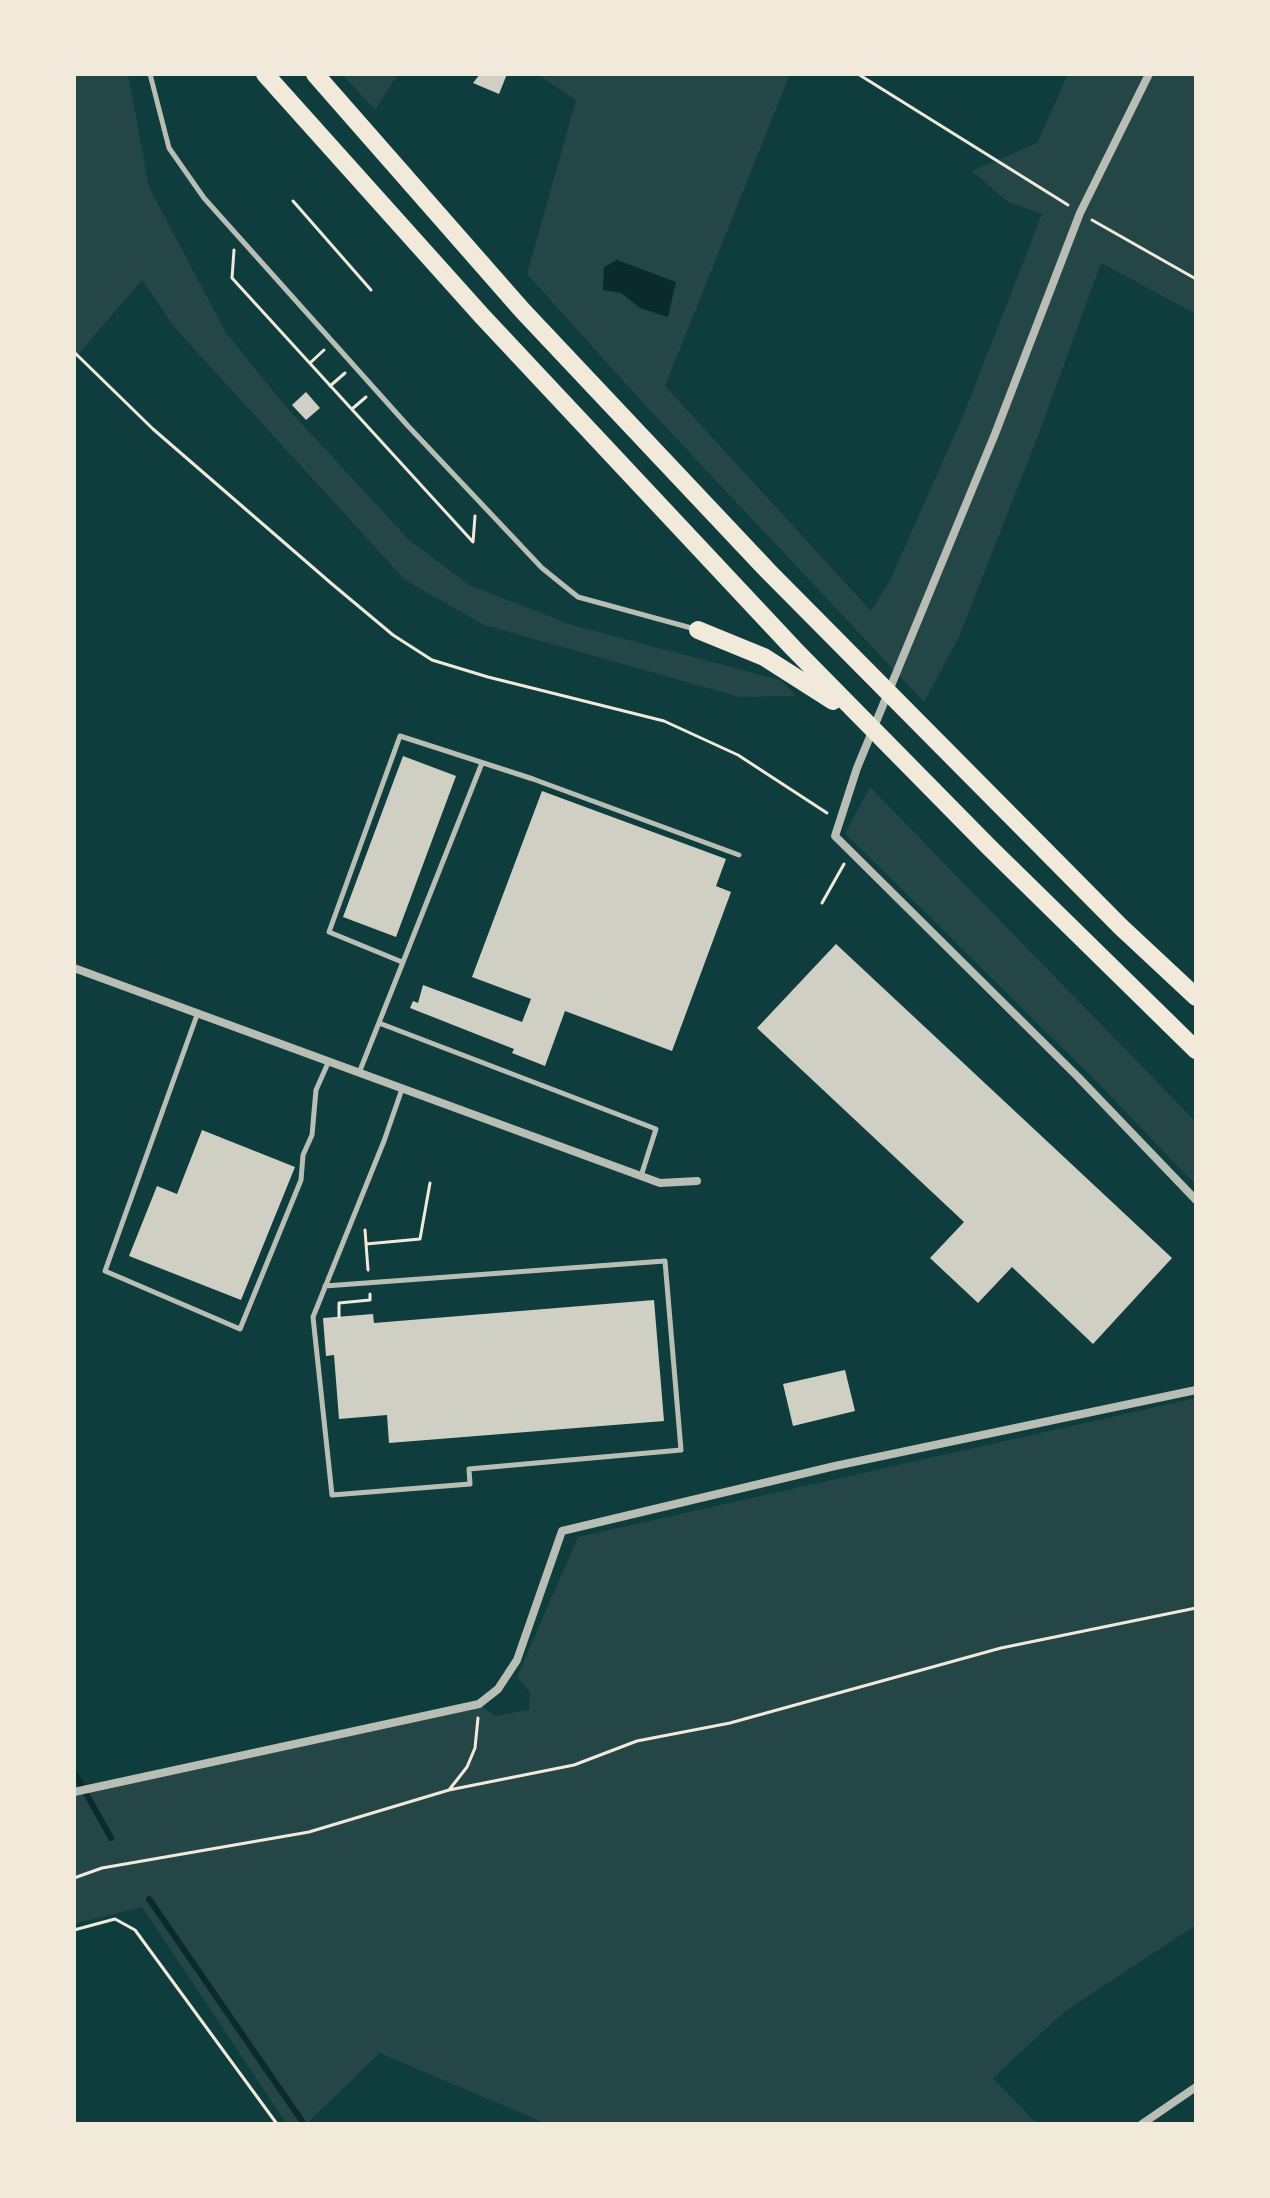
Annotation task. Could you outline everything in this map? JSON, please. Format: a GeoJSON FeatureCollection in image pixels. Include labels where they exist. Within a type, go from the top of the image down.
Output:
{"type":"FeatureCollection","features":[{"type":"Feature","properties":{"kind":"highway"},"geometry":{"type":"LineString","coordinates":[[265,74],[554,393],[773,626],[1196,1050]]}},
{"type":"Feature","properties":{"kind":"highway"},"geometry":{"type":"LineString","coordinates":[[315,74],[522,310],[768,571],[1099,906],[1196,997]]}},
{"type":"Feature","properties":{"kind":"highway"},"geometry":{"type":"LineString","coordinates":[[698,630],[791,671],[871,727]]}},
{"type":"Feature","properties":{"kind":"street"},"geometry":{"type":"LineString","coordinates":[[1149,74],[1080,213],[995,434],[857,768],[835,836],[1078,1077],[1196,1200]]}},
{"type":"Feature","properties":{"kind":"street"},"geometry":{"type":"LineString","coordinates":[[74,968],[660,1183],[697,1181]]}},
{"type":"Feature","properties":{"kind":"street"},"geometry":{"type":"LineString","coordinates":[[74,1792],[479,1704],[498,1689],[517,1660],[562,1531],[835,1466],[1196,1390]]}},
{"type":"Feature","properties":{"kind":"street"},"geometry":{"type":"LineString","coordinates":[[1142,2124],[1196,2087]]}},
{"type":"Feature","properties":{"kind":"lane"},"geometry":{"type":"LineString","coordinates":[[150,74],[169,148],[204,198],[353,365],[542,568],[578,597],[698,630]]}},
{"type":"Feature","properties":{"kind":"lane"},"geometry":{"type":"LineString","coordinates":[[402,962],[329,932],[400,736],[533,779],[739,855]]}},
{"type":"Feature","properties":{"kind":"lane"},"geometry":{"type":"LineString","coordinates":[[359,1074],[482,763]]}},
{"type":"Feature","properties":{"kind":"lane"},"geometry":{"type":"LineString","coordinates":[[197,1015],[105,1271],[240,1329],[301,1180],[303,1155],[312,1135],[316,1090],[328,1063]]}},
{"type":"Feature","properties":{"kind":"lane"},"geometry":{"type":"LineString","coordinates":[[379,1023],[656,1129],[641,1176]]}},
{"type":"Feature","properties":{"kind":"lane"},"geometry":{"type":"LineString","coordinates":[[325,1286],[665,1261],[681,1450],[469,1469],[470,1484],[332,1495],[313,1317],[325,1286],[402,1089]]}},
{"type":"Feature","properties":{"kind":"path"},"geometry":{"type":"LineString","coordinates":[[858,74],[1080,213],[1196,279]]}},
{"type":"Feature","properties":{"kind":"path"},"geometry":{"type":"LineString","coordinates":[[293,201],[371,290]]}},
{"type":"Feature","properties":{"kind":"path"},"geometry":{"type":"LineString","coordinates":[[241,240],[233,251],[232,278],[473,542],[475,516],[484,506]]}},
{"type":"Feature","properties":{"kind":"path"},"geometry":{"type":"LineString","coordinates":[[310,363],[333,342]]}},
{"type":"Feature","properties":{"kind":"path"},"geometry":{"type":"LineString","coordinates":[[74,352],[153,429],[332,584],[393,635],[432,660],[676,726],[738,755],[839,821]]}},
{"type":"Feature","properties":{"kind":"path"},"geometry":{"type":"LineString","coordinates":[[330,386],[353,365]]}},
{"type":"Feature","properties":{"kind":"path"},"geometry":{"type":"LineString","coordinates":[[352,409],[375,389]]}},
{"type":"Feature","properties":{"kind":"path"},"geometry":{"type":"LineString","coordinates":[[822,903],[851,852]]}},
{"type":"Feature","properties":{"kind":"path"},"geometry":{"type":"LineString","coordinates":[[366,1244],[420,1239],[430,1183]]}},
{"type":"Feature","properties":{"kind":"path"},"geometry":{"type":"LineString","coordinates":[[74,1878],[102,1868],[309,1832],[449,1790],[574,1765],[637,1741],[730,1723],[1001,1648],[1196,1608]]}},
{"type":"Feature","properties":{"kind":"path"},"geometry":{"type":"LineString","coordinates":[[449,1790],[467,1767],[475,1748],[479,1704]]}},
{"type":"Feature","properties":{"kind":"path"},"geometry":{"type":"LineString","coordinates":[[74,1930],[115,1919],[135,1930],[277,2124]]}},
{"type":"Feature","properties":{"kind":"shaded area"},"geometry":{"type":"Polygon","coordinates":[[[74,74],[128,74],[149,187],[226,333],[288,409],[410,541],[469,585],[572,625],[780,680],[796,696],[740,697],[484,625],[405,580],[176,329],[142,280],[74,359],[74,74]]]}},
{"type":"Feature","properties":{"kind":"shaded area"},"geometry":{"type":"Polygon","coordinates":[[[342,74],[398,74],[375,110],[342,74]]]}},
{"type":"Feature","properties":{"kind":"shaded area"},"geometry":{"type":"Polygon","coordinates":[[[537,74],[790,74],[665,386],[871,611],[890,580],[965,411],[1042,214],[1008,202],[972,171],[1037,143],[1068,74],[1196,74],[1196,314],[1101,263],[1036,441],[958,639],[924,702],[645,405],[527,274],[576,100],[537,74]]]}},
{"type":"Feature","properties":{"kind":"shaded area"},"geometry":{"type":"Polygon","coordinates":[[[617,260],[676,282],[668,317],[640,308],[621,293],[603,290],[604,267],[617,260]]]}},
{"type":"Feature","properties":{"kind":"shaded area"},"geometry":{"type":"Polygon","coordinates":[[[870,787],[1196,1122],[1196,1185],[1101,1086],[845,833],[870,787]]]}},
{"type":"Feature","properties":{"kind":"shaded area"},"geometry":{"type":"Polygon","coordinates":[[[1196,1398],[1196,1925],[1064,2012],[993,2078],[1037,2124],[547,2124],[380,2053],[306,2124],[287,2124],[142,1907],[74,1924],[74,1792],[479,1704],[495,1716],[529,1710],[530,1692],[517,1677],[578,1537],[1196,1398]]]}},
{"type":"Feature","properties":{"kind":"building"},"geometry":{"type":"Polygon","coordinates":[[[480,74],[507,74],[499,94],[473,83],[480,74]]]}},
{"type":"Feature","properties":{"kind":"building"},"geometry":{"type":"Polygon","coordinates":[[[306,392],[320,408],[306,420],[292,405],[306,392]]]}},
{"type":"Feature","properties":{"kind":"building"},"geometry":{"type":"Polygon","coordinates":[[[403,756],[456,776],[396,937],[343,917],[403,756]]]}},
{"type":"Feature","properties":{"kind":"building"},"geometry":{"type":"Polygon","coordinates":[[[542,791],[726,859],[716,886],[731,892],[672,1051],[565,1011],[545,1066],[512,1053],[514,1049],[410,1008],[413,1001],[418,1003],[423,985],[522,1022],[531,999],[472,977],[542,791]]]}},
{"type":"Feature","properties":{"kind":"building"},"geometry":{"type":"Polygon","coordinates":[[[836,944],[1172,1258],[1093,1344],[1012,1267],[978,1303],[930,1258],[964,1222],[757,1028],[836,944]]]}},
{"type":"Feature","properties":{"kind":"building"},"geometry":{"type":"Polygon","coordinates":[[[202,1130],[295,1167],[241,1300],[129,1256],[157,1186],[177,1194],[202,1130]]]}},
{"type":"Feature","properties":{"kind":"building"},"geometry":{"type":"Polygon","coordinates":[[[654,1300],[664,1421],[389,1443],[387,1415],[339,1419],[334,1355],[326,1356],[323,1318],[373,1314],[374,1323],[654,1300]]]}},
{"type":"Feature","properties":{"kind":"building"},"geometry":{"type":"Polygon","coordinates":[[[845,1370],[855,1411],[793,1426],[783,1384],[845,1370]]]}},
{"type":"Feature","properties":{"kind":"waterway"},"geometry":{"type":"LineString","coordinates":[[74,1772],[111,1838]]}},
{"type":"Feature","properties":{"kind":"waterway"},"geometry":{"type":"LineString","coordinates":[[149,1899],[304,2124]]}}]}
